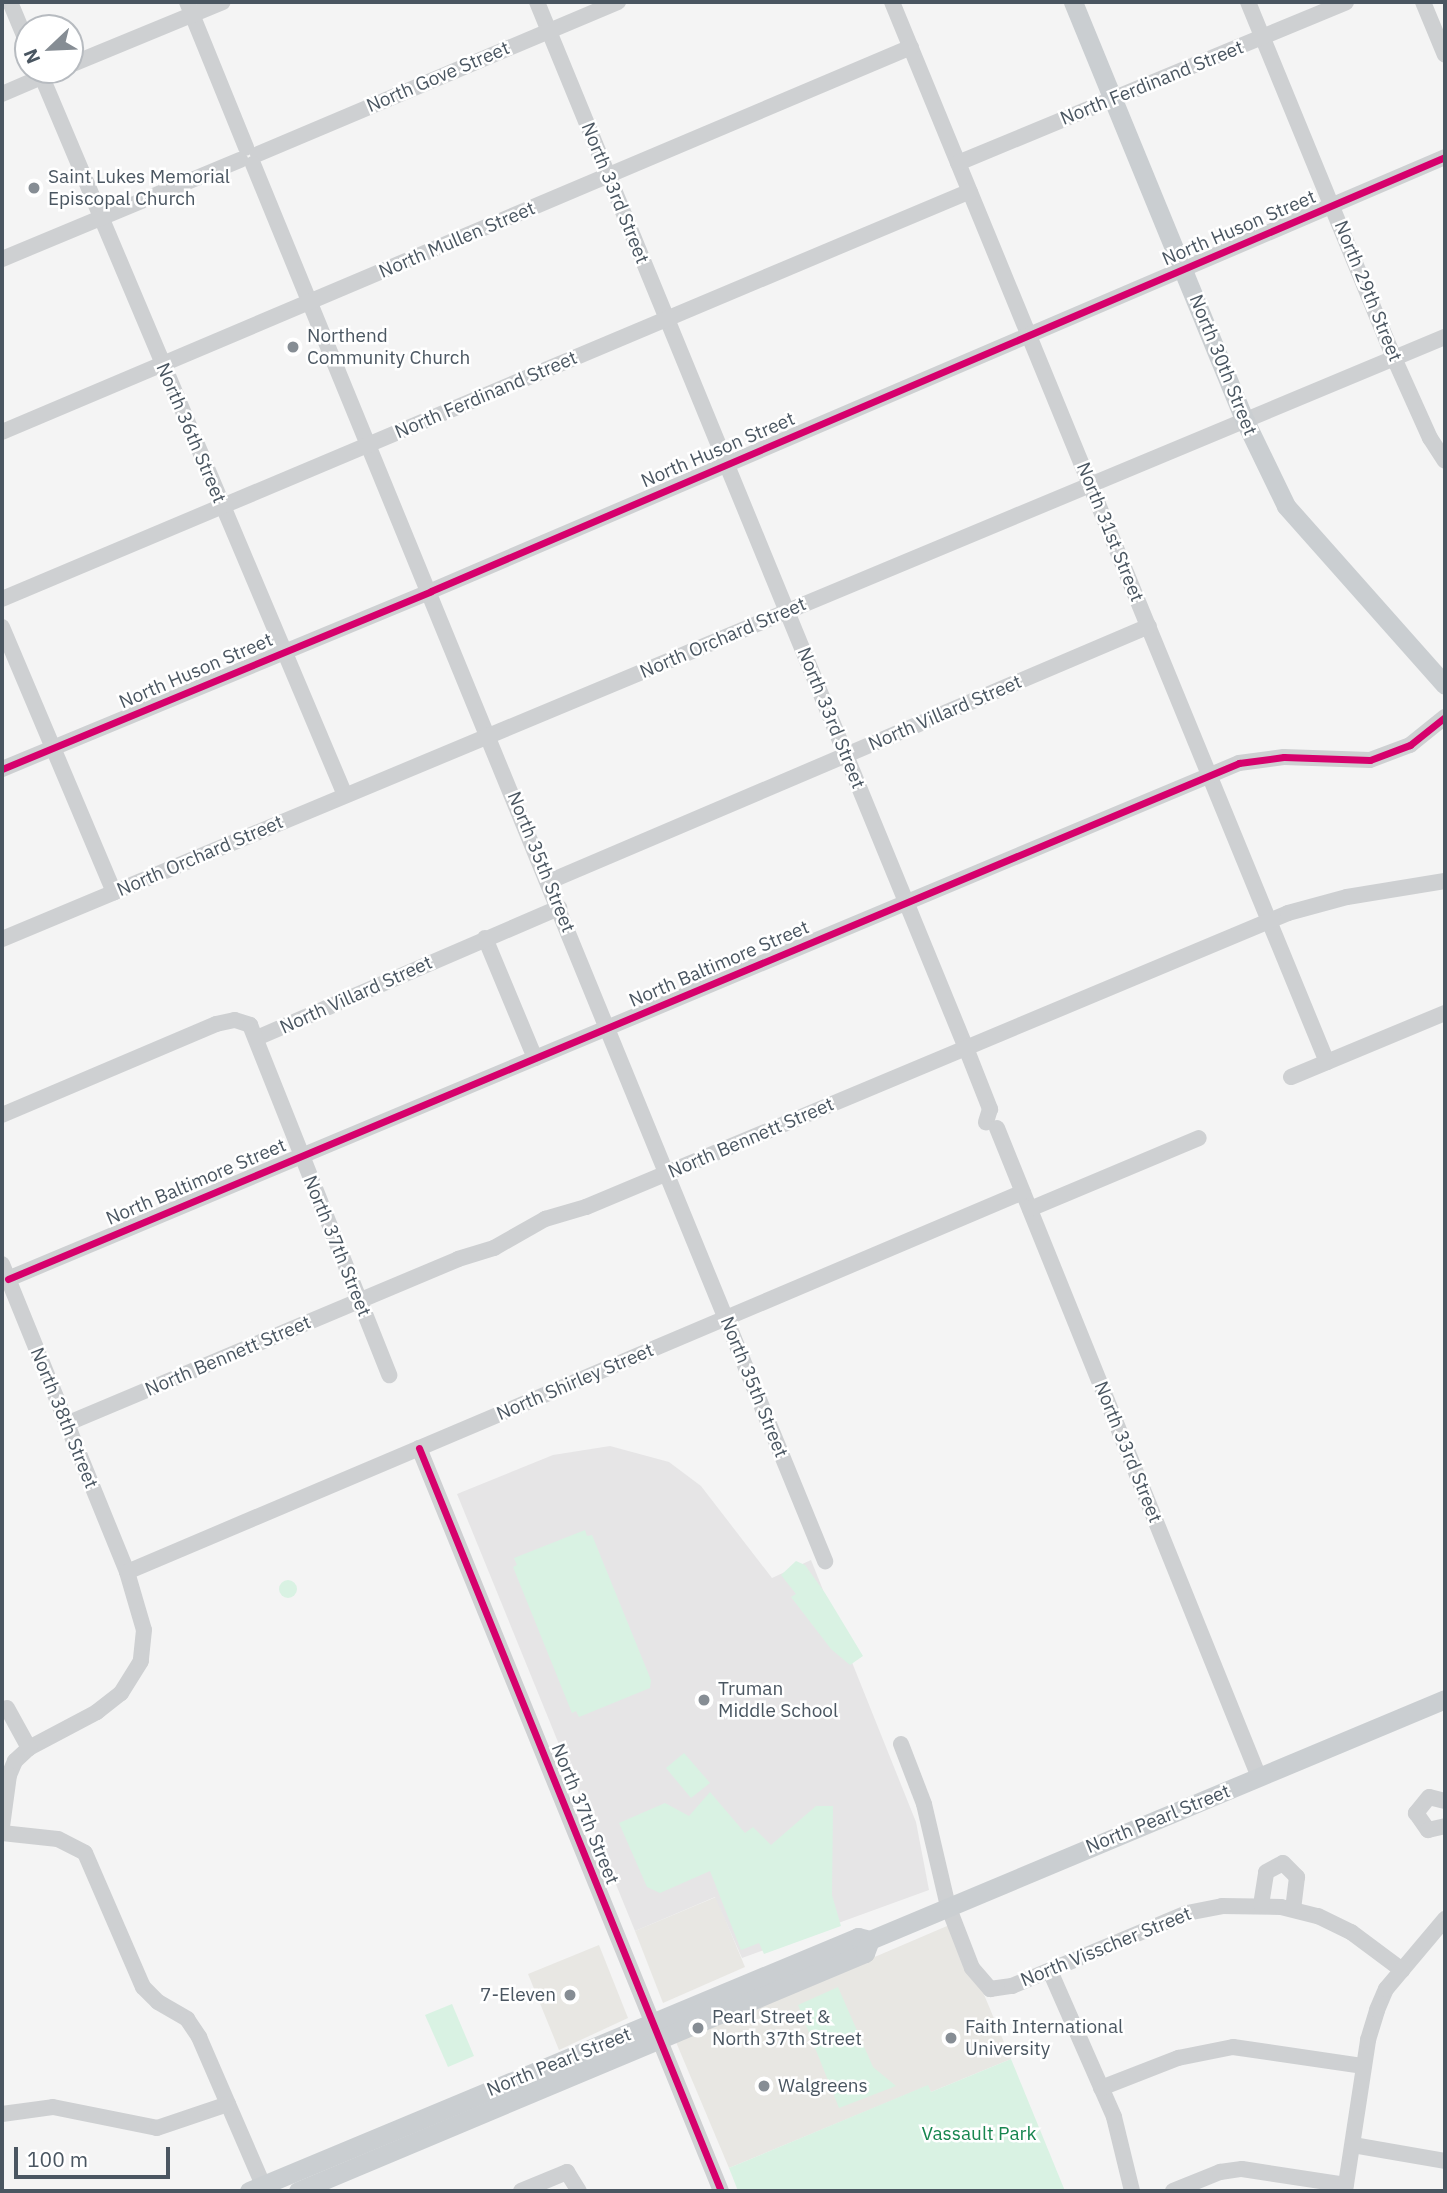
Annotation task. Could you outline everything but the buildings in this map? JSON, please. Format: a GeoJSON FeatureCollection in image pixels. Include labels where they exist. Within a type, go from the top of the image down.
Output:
{"type":"FeatureCollection","features":[{"type":"Feature","properties":{"kind":"main road","name":"North 30th Street"},"geometry":{"type":"LineString","coordinates":[[1073,2],[1245,421],[1286,506],[1445,685]]}},
{"type":"Feature","properties":{"kind":"main road","name":"North Pearl Street"},"geometry":{"type":"LineString","coordinates":[[298,2191],[655,2032],[858,1937],[870,1940],[1445,1699]]}},
{"type":"Feature","properties":{"kind":"main road","name":"North Pearl Street"},"geometry":{"type":"LineString","coordinates":[[256,2188],[655,2032]]}},
{"type":"Feature","properties":{"kind":"street"},"geometry":{"type":"LineString","coordinates":[[84,58],[189,8],[223,2]]}},
{"type":"Feature","properties":{"kind":"street","name":"North 33rd Street"},"geometry":{"type":"LineString","coordinates":[[537,2],[847,755],[990,1109],[991,1125],[1030,1209],[1259,1777]]}},
{"type":"Feature","properties":{"kind":"street","name":"North Gove Street"},"geometry":{"type":"LineString","coordinates":[[2,259],[618,2]]}},
{"type":"Feature","properties":{"kind":"street","name":"North 31st Street"},"geometry":{"type":"LineString","coordinates":[[892,2],[1327,1062]]}},
{"type":"Feature","properties":{"kind":"street","name":"North 29th Street"},"geometry":{"type":"LineString","coordinates":[[1248,2],[1394,358],[1438,435],[1445,461]]}},
{"type":"Feature","properties":{"kind":"street","name":"North Ferdinand Street"},"geometry":{"type":"LineString","coordinates":[[958,163],[1346,2]]}},
{"type":"Feature","properties":{"kind":"street"},"geometry":{"type":"LineString","coordinates":[[1423,2],[1445,55]]}},
{"type":"Feature","properties":{"kind":"street","name":"North 35th Street"},"geometry":{"type":"LineString","coordinates":[[189,8],[610,1028],[666,1173],[825,1561]]}},
{"type":"Feature","properties":{"kind":"street","name":"North Mullen Street"},"geometry":{"type":"LineString","coordinates":[[2,432],[911,47]]}},
{"type":"Feature","properties":{"kind":"street"},"geometry":{"type":"LineString","coordinates":[[2,94],[20,84]]}},
{"type":"Feature","properties":{"kind":"street","name":"North 36th Street"},"geometry":{"type":"LineString","coordinates":[[45,84],[345,795]]}},
{"type":"Feature","properties":{"kind":"street","name":"North Huson Street"},"geometry":{"type":"LineString","coordinates":[[2,769],[431,591],[1445,157]]}},
{"type":"Feature","properties":{"kind":"street","name":"North Ferdinand Street"},"geometry":{"type":"LineString","coordinates":[[2,599],[970,191]]}},
{"type":"Feature","properties":{"kind":"street","name":"North Orchard Street"},"geometry":{"type":"LineString","coordinates":[[2,939],[1445,337]]}},
{"type":"Feature","properties":{"kind":"street","name":"North Villard Street"},"geometry":{"type":"LineString","coordinates":[[548,881],[1149,626]]}},
{"type":"Feature","properties":{"kind":"street"},"geometry":{"type":"LineString","coordinates":[[2,627],[114,892]]}},
{"type":"Feature","properties":{"kind":"street","name":"North Baltimore Street"},"geometry":{"type":"LineString","coordinates":[[5,1271],[300,1156],[610,1028],[905,900],[1209,775],[1259,758],[1370,760],[1410,745],[1445,717]]}},
{"type":"Feature","properties":{"kind":"street","name":"North Bennett Street"},"geometry":{"type":"LineString","coordinates":[[66,1424],[359,1301],[494,1248],[545,1219],[666,1173],[1270,920],[1347,897],[1445,881]]}},
{"type":"Feature","properties":{"kind":"street","name":"North Villard Street"},"geometry":{"type":"LineString","coordinates":[[2,1115],[222,1022],[244,1021],[259,1037],[559,908]]}},
{"type":"Feature","properties":{"kind":"street"},"geometry":{"type":"LineString","coordinates":[[485,938],[535,1058]]}},
{"type":"Feature","properties":{"kind":"street"},"geometry":{"type":"LineString","coordinates":[[1291,1077],[1445,1013]]}},
{"type":"Feature","properties":{"kind":"street","name":"North 37th Street"},"geometry":{"type":"LineString","coordinates":[[259,1037],[300,1156],[389,1375]]}},
{"type":"Feature","properties":{"kind":"street"},"geometry":{"type":"LineString","coordinates":[[1030,1209],[1199,1138]]}},
{"type":"Feature","properties":{"kind":"street","name":"North Shirley Street"},"geometry":{"type":"LineString","coordinates":[[127,1572],[1023,1192]]}},
{"type":"Feature","properties":{"kind":"street","name":"North 38th Street"},"geometry":{"type":"LineString","coordinates":[[5,1271],[127,1572],[144,1630],[136,1671],[108,1704],[29,1748]]}},
{"type":"Feature","properties":{"kind":"street","name":"North 37th Street"},"geometry":{"type":"LineString","coordinates":[[419,1448],[721,2191]]}},
{"type":"Feature","properties":{"kind":"street"},"geometry":{"type":"LineString","coordinates":[[2,1827],[9,1775],[29,1748],[7,1708]]}},
{"type":"Feature","properties":{"kind":"street"},"geometry":{"type":"LineString","coordinates":[[901,1744],[924,1804],[948,1906]]}},
{"type":"Feature","properties":{"kind":"street"},"geometry":{"type":"LineString","coordinates":[[1443,1831],[1423,1827],[1417,1808],[1429,1797],[1445,1801]]}},
{"type":"Feature","properties":{"kind":"street"},"geometry":{"type":"LineString","coordinates":[[2,1833],[58,1839],[85,1853],[143,1987],[191,2024],[228,2104],[256,2188]]}},
{"type":"Feature","properties":{"kind":"street"},"geometry":{"type":"LineString","coordinates":[[1261,1906],[1266,1872],[1283,1863],[1297,1877],[1293,1909]]}},
{"type":"Feature","properties":{"kind":"street","name":"North Visscher Street"},"geometry":{"type":"LineString","coordinates":[[948,1906],[977,1976],[994,1991],[1050,1971],[1187,1913],[1222,1906],[1293,1909],[1351,1932],[1402,1970]]}},
{"type":"Feature","properties":{"kind":"street"},"geometry":{"type":"LineString","coordinates":[[1173,2191],[1220,2172],[1242,2169],[1345,2188],[1364,2066],[1381,1999],[1445,1919]]}},
{"type":"Feature","properties":{"kind":"street"},"geometry":{"type":"LineString","coordinates":[[1050,1971],[1121,2139],[1132,2191]]}},
{"type":"Feature","properties":{"kind":"street"},"geometry":{"type":"LineString","coordinates":[[1101,2088],[1178,2057],[1233,2047],[1364,2066]]}},
{"type":"Feature","properties":{"kind":"street"},"geometry":{"type":"LineString","coordinates":[[2,2114],[53,2107],[157,2128],[228,2104]]}},
{"type":"Feature","properties":{"kind":"street"},"geometry":{"type":"LineString","coordinates":[[1353,2145],[1445,2161]]}},
{"type":"Feature","properties":{"kind":"street"},"geometry":{"type":"LineString","coordinates":[[521,2191],[567,2172],[579,2191]]}},
{"type":"Feature","properties":{"kind":"shaded area","name":"Truman Middle School"},"geometry":{"type":"Polygon","coordinates":[[[610,1446],[669,1462],[701,1486],[772,1578],[811,1560],[916,1822],[929,1890],[742,1958],[715,1897],[635,1931],[457,1494],[553,1455],[610,1446]]]}},
{"type":"Feature","properties":{"kind":"shaded area"},"geometry":{"type":"Polygon","coordinates":[[[716,1897],[745,1967],[663,2003],[635,1931],[716,1897]]]}},
{"type":"Feature","properties":{"kind":"shaded area"},"geometry":{"type":"Polygon","coordinates":[[[954,1923],[1011,2059],[931,2092],[927,2086],[729,2168],[676,2042],[954,1923]]]}},
{"type":"Feature","properties":{"kind":"shaded area"},"geometry":{"type":"Polygon","coordinates":[[[599,1945],[628,2018],[559,2050],[528,1974],[599,1945]]]}},
{"type":"Feature","properties":{"kind":"green space"},"geometry":{"type":"Polygon","coordinates":[[[585,1530],[587,1536],[592,1535],[651,1680],[650,1688],[579,1717],[576,1711],[572,1713],[513,1567],[517,1565],[514,1558],[585,1530]]]}},
{"type":"Feature","properties":{"kind":"green space"},"geometry":{"type":"Polygon","coordinates":[[[796,1561],[805,1565],[825,1593],[863,1656],[850,1665],[831,1649],[791,1597],[796,1594],[781,1575],[796,1561]]]}},
{"type":"Feature","properties":{"kind":"green space"},"geometry":{"type":"Polygon","coordinates":[[[288,1580],[294,1583],[297,1589],[294,1595],[288,1598],[282,1595],[279,1589],[282,1583],[288,1580]]]}},
{"type":"Feature","properties":{"kind":"green space"},"geometry":{"type":"Polygon","coordinates":[[[684,1753],[710,1783],[691,1798],[666,1768],[684,1753]]]}},
{"type":"Feature","properties":{"kind":"green space"},"geometry":{"type":"Polygon","coordinates":[[[710,1792],[745,1833],[753,1827],[771,1845],[816,1806],[833,1806],[832,1895],[841,1926],[764,1954],[759,1943],[741,1950],[710,1871],[660,1893],[647,1887],[619,1823],[665,1803],[689,1816],[710,1792]]]}},
{"type":"Feature","properties":{"kind":"green space"},"geometry":{"type":"Polygon","coordinates":[[[838,1987],[873,2067],[896,2086],[839,2108],[798,2005],[838,1987]]]}},
{"type":"Feature","properties":{"kind":"green space"},"geometry":{"type":"Polygon","coordinates":[[[452,2004],[474,2056],[448,2067],[425,2015],[452,2004]]]}},
{"type":"Feature","properties":{"kind":"green space","name":"Vassault Park"},"geometry":{"type":"Polygon","coordinates":[[[1011,2059],[1065,2191],[738,2191],[729,2168],[928,2085],[931,2092],[1011,2059]]]}},
{"type":"Feature","properties":{"kind":"cycle path"},"geometry":{"type":"LineString","coordinates":[[2,769],[431,591],[1445,157]]}},
{"type":"Feature","properties":{"kind":"cycle path"},"geometry":{"type":"LineString","coordinates":[[8,1279],[1239,763],[1284,757],[1370,760],[1410,745],[1445,717]]}},
{"type":"Feature","properties":{"kind":"cycle path"},"geometry":{"type":"LineString","coordinates":[[419,1448],[721,2191]]}},
{"type":"Feature","properties":{"kind":"place","name":"Saint Lukes Memorial Episcopal Church"},"geometry":{"type":"Point","coordinates":[34,188]}},
{"type":"Feature","properties":{"kind":"place","name":"Northend Community Church"},"geometry":{"type":"Point","coordinates":[293,347]}},
{"type":"Feature","properties":{"kind":"place","name":"Truman Middle School"},"geometry":{"type":"Point","coordinates":[704,1700]}},
{"type":"Feature","properties":{"kind":"place","name":"7-Eleven"},"geometry":{"type":"Point","coordinates":[570,1995]}},
{"type":"Feature","properties":{"kind":"place","name":"Pearl Street & North 37th Street"},"geometry":{"type":"Point","coordinates":[698,2028]}},
{"type":"Feature","properties":{"kind":"place","name":"Faith International University"},"geometry":{"type":"Point","coordinates":[951,2038]}},
{"type":"Feature","properties":{"kind":"place","name":"Walgreens"},"geometry":{"type":"Point","coordinates":[764,2086]}}]}
